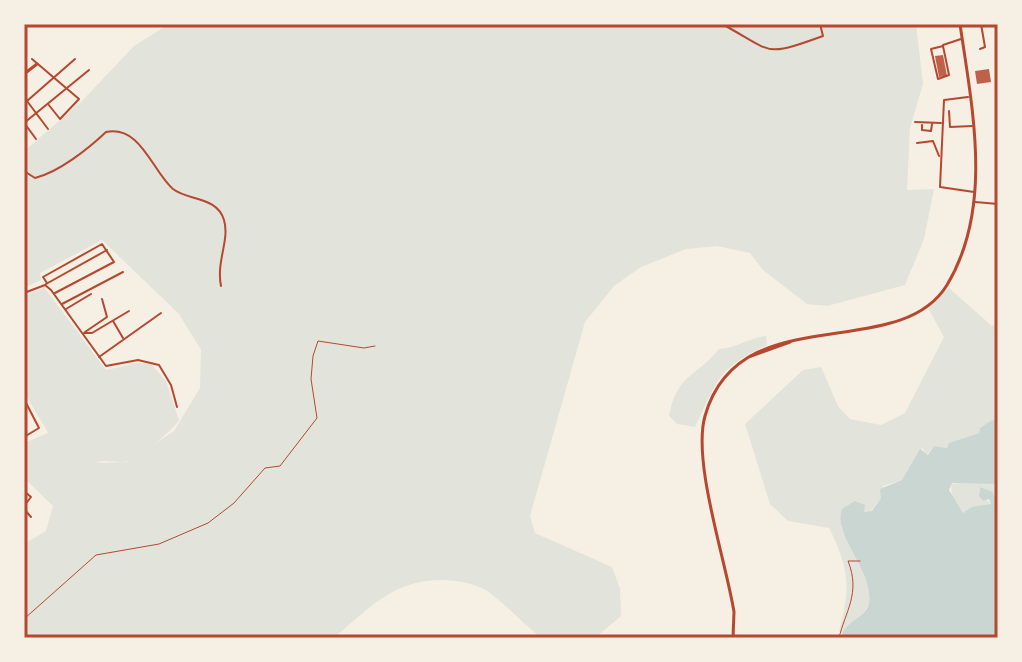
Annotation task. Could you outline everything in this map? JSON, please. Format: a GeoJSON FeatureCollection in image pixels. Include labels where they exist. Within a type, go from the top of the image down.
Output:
{"type":"FeatureCollection","features":[{"type":"Feature","properties":{"kind":"main road"},"geometry":{"type":"LineString","coordinates":[[733,638],[734,612],[703,458],[702,434],[706,412],[731,371],[751,356],[790,342],[892,320],[930,303],[946,287],[954,271],[974,202],[973,126],[960,24]]}},
{"type":"Feature","properties":{"kind":"main road"},"geometry":{"type":"LineString","coordinates":[[24,74],[37,64]]}},
{"type":"Feature","properties":{"kind":"street"},"geometry":{"type":"LineString","coordinates":[[722,24],[757,47],[776,50],[823,36],[820,24]]}},
{"type":"Feature","properties":{"kind":"street"},"geometry":{"type":"LineString","coordinates":[[980,49],[985,47],[981,24]]}},
{"type":"Feature","properties":{"kind":"street"},"geometry":{"type":"LineString","coordinates":[[943,46],[949,76],[938,79],[931,49],[962,39]]}},
{"type":"Feature","properties":{"kind":"street"},"geometry":{"type":"LineString","coordinates":[[965,59],[972,58]]}},
{"type":"Feature","properties":{"kind":"street"},"geometry":{"type":"LineString","coordinates":[[32,59],[79,99],[60,119],[48,104]]}},
{"type":"Feature","properties":{"kind":"street"},"geometry":{"type":"LineString","coordinates":[[48,129],[27,101],[75,59]]}},
{"type":"Feature","properties":{"kind":"street"},"geometry":{"type":"LineString","coordinates":[[36,139],[24,123],[89,70]]}},
{"type":"Feature","properties":{"kind":"street"},"geometry":{"type":"LineString","coordinates":[[970,97],[945,99],[941,123],[941,189],[974,192]]}},
{"type":"Feature","properties":{"kind":"street"},"geometry":{"type":"LineString","coordinates":[[949,111],[950,127],[973,126]]}},
{"type":"Feature","properties":{"kind":"street"},"geometry":{"type":"LineString","coordinates":[[915,122],[941,123]]}},
{"type":"Feature","properties":{"kind":"street"},"geometry":{"type":"LineString","coordinates":[[922,122],[922,130],[931,131],[932,123]]}},
{"type":"Feature","properties":{"kind":"street"},"geometry":{"type":"LineString","coordinates":[[24,171],[35,178],[44,175],[91,146],[106,132],[133,140],[145,149],[172,188],[204,200],[222,215],[225,236],[218,269],[221,286]]}},
{"type":"Feature","properties":{"kind":"street"},"geometry":{"type":"LineString","coordinates":[[917,143],[934,142],[940,156]]}},
{"type":"Feature","properties":{"kind":"street"},"geometry":{"type":"LineString","coordinates":[[974,202],[998,204]]}},
{"type":"Feature","properties":{"kind":"street"},"geometry":{"type":"LineString","coordinates":[[54,293],[114,262],[102,244],[43,277],[46,284],[108,367],[138,360],[156,363],[171,385],[177,407]]}},
{"type":"Feature","properties":{"kind":"street"},"geometry":{"type":"LineString","coordinates":[[24,293],[107,250]]}},
{"type":"Feature","properties":{"kind":"street"},"geometry":{"type":"LineString","coordinates":[[61,304],[123,272]]}},
{"type":"Feature","properties":{"kind":"street"},"geometry":{"type":"LineString","coordinates":[[65,310],[91,294]]}},
{"type":"Feature","properties":{"kind":"street"},"geometry":{"type":"LineString","coordinates":[[83,334],[106,319],[102,299]]}},
{"type":"Feature","properties":{"kind":"street"},"geometry":{"type":"LineString","coordinates":[[83,334],[129,311]]}},
{"type":"Feature","properties":{"kind":"street"},"geometry":{"type":"LineString","coordinates":[[98,357],[161,313]]}},
{"type":"Feature","properties":{"kind":"street"},"geometry":{"type":"LineString","coordinates":[[113,321],[124,339]]}},
{"type":"Feature","properties":{"kind":"street"},"geometry":{"type":"LineString","coordinates":[[24,399],[39,427],[24,437]]}},
{"type":"Feature","properties":{"kind":"street"},"geometry":{"type":"LineString","coordinates":[[24,491],[31,497],[24,508],[31,517]]}},
{"type":"Feature","properties":{"kind":"path"},"geometry":{"type":"LineString","coordinates":[[24,619],[96,555],[159,544],[208,523],[234,503],[265,468],[280,466],[317,418],[311,379],[318,341],[355,347],[375,346]]}},
{"type":"Feature","properties":{"kind":"path"},"geometry":{"type":"LineString","coordinates":[[839,638],[849,617],[852,597],[848,561],[860,561]]}},
{"type":"Feature","properties":{"kind":"shaded area"},"geometry":{"type":"Polygon","coordinates":[[[169,24],[916,24],[923,84],[910,128],[907,190],[934,189],[924,239],[905,285],[827,306],[807,304],[763,270],[750,253],[717,246],[686,249],[641,267],[614,286],[585,322],[530,516],[535,533],[612,567],[620,588],[621,616],[595,638],[541,638],[485,590],[468,583],[444,580],[411,584],[396,590],[371,606],[334,638],[24,638],[24,544],[46,531],[53,506],[24,478],[24,443],[48,433],[24,392],[24,296],[44,287],[106,370],[137,363],[151,364],[166,381],[179,420],[154,444],[174,431],[200,388],[201,350],[179,314],[102,240],[40,273],[41,280],[24,288],[24,151],[80,103],[134,46],[169,24]]]}},
{"type":"Feature","properties":{"kind":"shaded area"},"geometry":{"type":"Polygon","coordinates":[[[949,288],[992,326],[998,323],[998,421],[992,420],[980,428],[979,433],[950,443],[946,448],[934,446],[927,455],[922,448],[902,480],[883,486],[881,498],[871,511],[864,512],[841,527],[864,569],[870,592],[864,612],[842,634],[839,631],[846,578],[836,542],[829,528],[788,521],[770,504],[745,424],[803,370],[821,367],[838,406],[850,419],[881,425],[905,413],[944,337],[928,308],[949,288]]]}},
{"type":"Feature","properties":{"kind":"shaded area"},"geometry":{"type":"Polygon","coordinates":[[[766,336],[767,345],[738,361],[721,377],[695,427],[677,424],[669,416],[672,402],[682,384],[719,349],[766,336]]]}},
{"type":"Feature","properties":{"kind":"shaded area"},"geometry":{"type":"Polygon","coordinates":[[[992,420],[998,421],[998,484],[952,483],[949,490],[963,513],[972,507],[991,504],[989,499],[983,501],[979,496],[980,487],[993,492],[998,509],[998,638],[851,638],[842,634],[865,612],[869,591],[843,530],[840,519],[842,509],[855,501],[865,505],[864,512],[872,511],[881,498],[880,489],[902,480],[920,449],[928,455],[934,446],[947,448],[949,443],[979,433],[980,428],[992,420]]]}},
{"type":"Feature","properties":{"kind":"shaded area"},"geometry":{"type":"Polygon","coordinates":[[[984,481],[998,484],[998,509],[992,492],[980,487],[979,493],[991,504],[963,513],[952,496],[951,484],[984,481]]]}},
{"type":"Feature","properties":{"kind":"building"},"geometry":{"type":"Polygon","coordinates":[[[943,55],[947,76],[939,77],[935,56],[943,55]]]}},
{"type":"Feature","properties":{"kind":"building"},"geometry":{"type":"Polygon","coordinates":[[[989,69],[991,82],[977,84],[975,71],[989,69]]]}}]}
